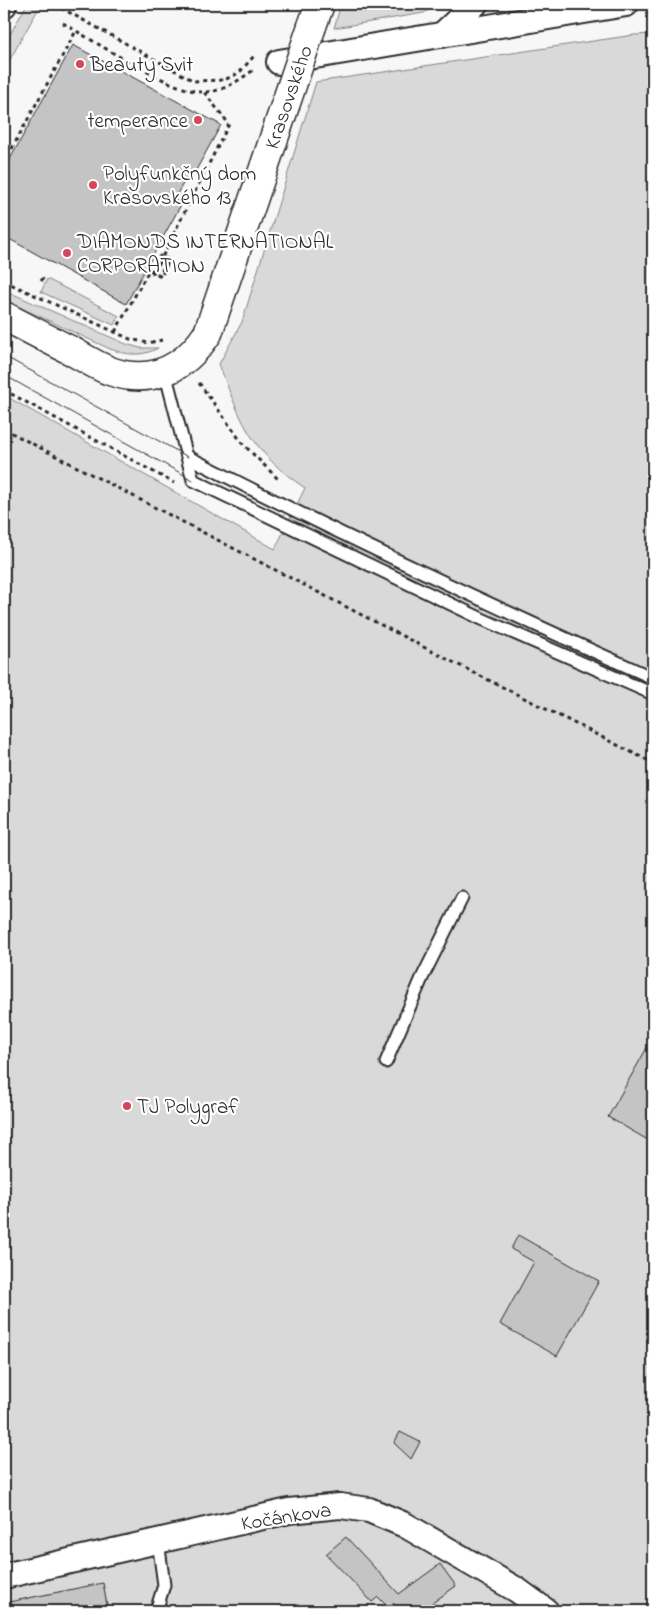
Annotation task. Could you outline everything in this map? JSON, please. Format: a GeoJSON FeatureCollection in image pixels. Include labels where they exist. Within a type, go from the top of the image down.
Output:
{"type":"FeatureCollection","features":[{"type":"Feature","properties":{"kind":"street"},"geometry":{"type":"LineString","coordinates":[[442,35],[475,4]]}},
{"type":"Feature","properties":{"kind":"street"},"geometry":{"type":"LineString","coordinates":[[279,62],[626,4]]}},
{"type":"Feature","properties":{"kind":"street","name":"Krasovského"},"geometry":{"type":"LineString","coordinates":[[175,367],[200,346],[208,333],[316,15]]}},
{"type":"Feature","properties":{"kind":"street"},"geometry":{"type":"LineString","coordinates":[[4,316],[110,371],[147,376],[175,367]]}},
{"type":"Feature","properties":{"kind":"street","name":"Kočánkova"},"geometry":{"type":"LineString","coordinates":[[4,1576],[289,1512],[340,1506],[369,1510],[405,1525],[517,1590],[546,1611]]}},
{"type":"Feature","properties":{"kind":"lane"},"geometry":{"type":"LineString","coordinates":[[175,367],[193,480],[482,619],[653,694]]}},
{"type":"Feature","properties":{"kind":"lane"},"geometry":{"type":"LineString","coordinates":[[188,457],[294,511],[487,604],[653,678]]}},
{"type":"Feature","properties":{"kind":"lane"},"geometry":{"type":"LineString","coordinates":[[386,1062],[422,978],[462,898]]}},
{"type":"Feature","properties":{"kind":"lane"},"geometry":{"type":"LineString","coordinates":[[156,1611],[164,1585],[158,1541]]}},
{"type":"Feature","properties":{"kind":"path"},"geometry":{"type":"LineString","coordinates":[[54,4],[194,80],[224,80],[239,73],[248,60],[264,53],[279,62]]}},
{"type":"Feature","properties":{"kind":"path"},"geometry":{"type":"LineString","coordinates":[[63,23],[180,88],[204,92],[228,88],[262,64],[279,62]]}},
{"type":"Feature","properties":{"kind":"path"},"geometry":{"type":"LineString","coordinates":[[4,163],[76,31]]}},
{"type":"Feature","properties":{"kind":"path"},"geometry":{"type":"LineString","coordinates":[[115,332],[149,270],[152,272],[160,256],[169,260],[161,277],[153,273],[161,258],[167,260],[160,275],[155,273],[162,259],[163,256],[165,251],[229,124],[204,92]]}},
{"type":"Feature","properties":{"kind":"path"},"geometry":{"type":"LineString","coordinates":[[41,281],[44,277]]}},
{"type":"Feature","properties":{"kind":"path"},"geometry":{"type":"LineString","coordinates":[[4,281],[141,342],[154,343],[166,337],[175,367],[243,444],[285,485]]}},
{"type":"Feature","properties":{"kind":"path"},"geometry":{"type":"LineString","coordinates":[[4,390],[176,484]]}},
{"type":"Feature","properties":{"kind":"path"},"geometry":{"type":"LineString","coordinates":[[4,429],[434,653],[653,762]]}},
{"type":"Feature","properties":{"kind":"shaded area"},"geometry":{"type":"Polygon","coordinates":[[[27,4],[41,4],[4,70],[4,45],[27,4]]]}},
{"type":"Feature","properties":{"kind":"shaded area"},"geometry":{"type":"Polygon","coordinates":[[[341,4],[439,4],[424,13],[334,28],[341,4]]]}},
{"type":"Feature","properties":{"kind":"shaded area"},"geometry":{"type":"Polygon","coordinates":[[[653,34],[653,1611],[4,1611],[4,395],[275,549],[305,488],[272,462],[250,434],[234,403],[219,364],[242,322],[316,82],[634,35],[653,34]]]}},
{"type":"Feature","properties":{"kind":"shaded area"},"geometry":{"type":"Polygon","coordinates":[[[47,279],[119,316],[114,325],[41,292],[47,279]]]}},
{"type":"Feature","properties":{"kind":"shaded area"},"geometry":{"type":"Polygon","coordinates":[[[4,290],[126,344],[140,348],[158,348],[140,354],[122,353],[110,349],[4,300],[4,290]]]}},
{"type":"Feature","properties":{"kind":"building","name":"Polyfunkčný dom Krasovského 13"},"geometry":{"type":"Polygon","coordinates":[[[73,45],[221,125],[195,172],[191,170],[174,199],[182,203],[126,304],[4,236],[4,170],[73,45]]]}},
{"type":"Feature","properties":{"kind":"building"},"geometry":{"type":"Polygon","coordinates":[[[653,1037],[653,1143],[608,1117],[653,1037]]]}},
{"type":"Feature","properties":{"kind":"building"},"geometry":{"type":"Polygon","coordinates":[[[518,1235],[599,1281],[557,1356],[500,1324],[534,1262],[511,1249],[518,1235]]]}},
{"type":"Feature","properties":{"kind":"building"},"geometry":{"type":"Polygon","coordinates":[[[400,1432],[420,1442],[411,1459],[394,1443],[400,1432]]]}},
{"type":"Feature","properties":{"kind":"building"},"geometry":{"type":"Polygon","coordinates":[[[346,1537],[399,1594],[440,1564],[456,1586],[421,1611],[411,1611],[407,1608],[400,1611],[393,1603],[388,1607],[378,1597],[372,1602],[326,1554],[346,1537]]]}},
{"type":"Feature","properties":{"kind":"building"},"geometry":{"type":"Polygon","coordinates":[[[103,1583],[108,1611],[4,1611],[4,1603],[103,1583]]]}},
{"type":"Feature","properties":{"kind":"tram line"},"geometry":{"type":"LineString","coordinates":[[4,356],[188,457]]}},
{"type":"Feature","properties":{"kind":"tram line"},"geometry":{"type":"LineString","coordinates":[[4,375],[193,480]]}},
{"type":"Feature","properties":{"kind":"place","name":"Beauty Svit"},"geometry":{"type":"Point","coordinates":[80,64]}},
{"type":"Feature","properties":{"kind":"place","name":"temperance"},"geometry":{"type":"Point","coordinates":[198,120]}},
{"type":"Feature","properties":{"kind":"place","name":"Polyfunkčný dom Krasovského 13"},"geometry":{"type":"Point","coordinates":[93,185]}},
{"type":"Feature","properties":{"kind":"place","name":"DIAMONDS INTERNATIONAL CORPORATION"},"geometry":{"type":"Point","coordinates":[67,253]}},
{"type":"Feature","properties":{"kind":"place","name":"TJ Polygraf"},"geometry":{"type":"Point","coordinates":[127,1106]}}]}
